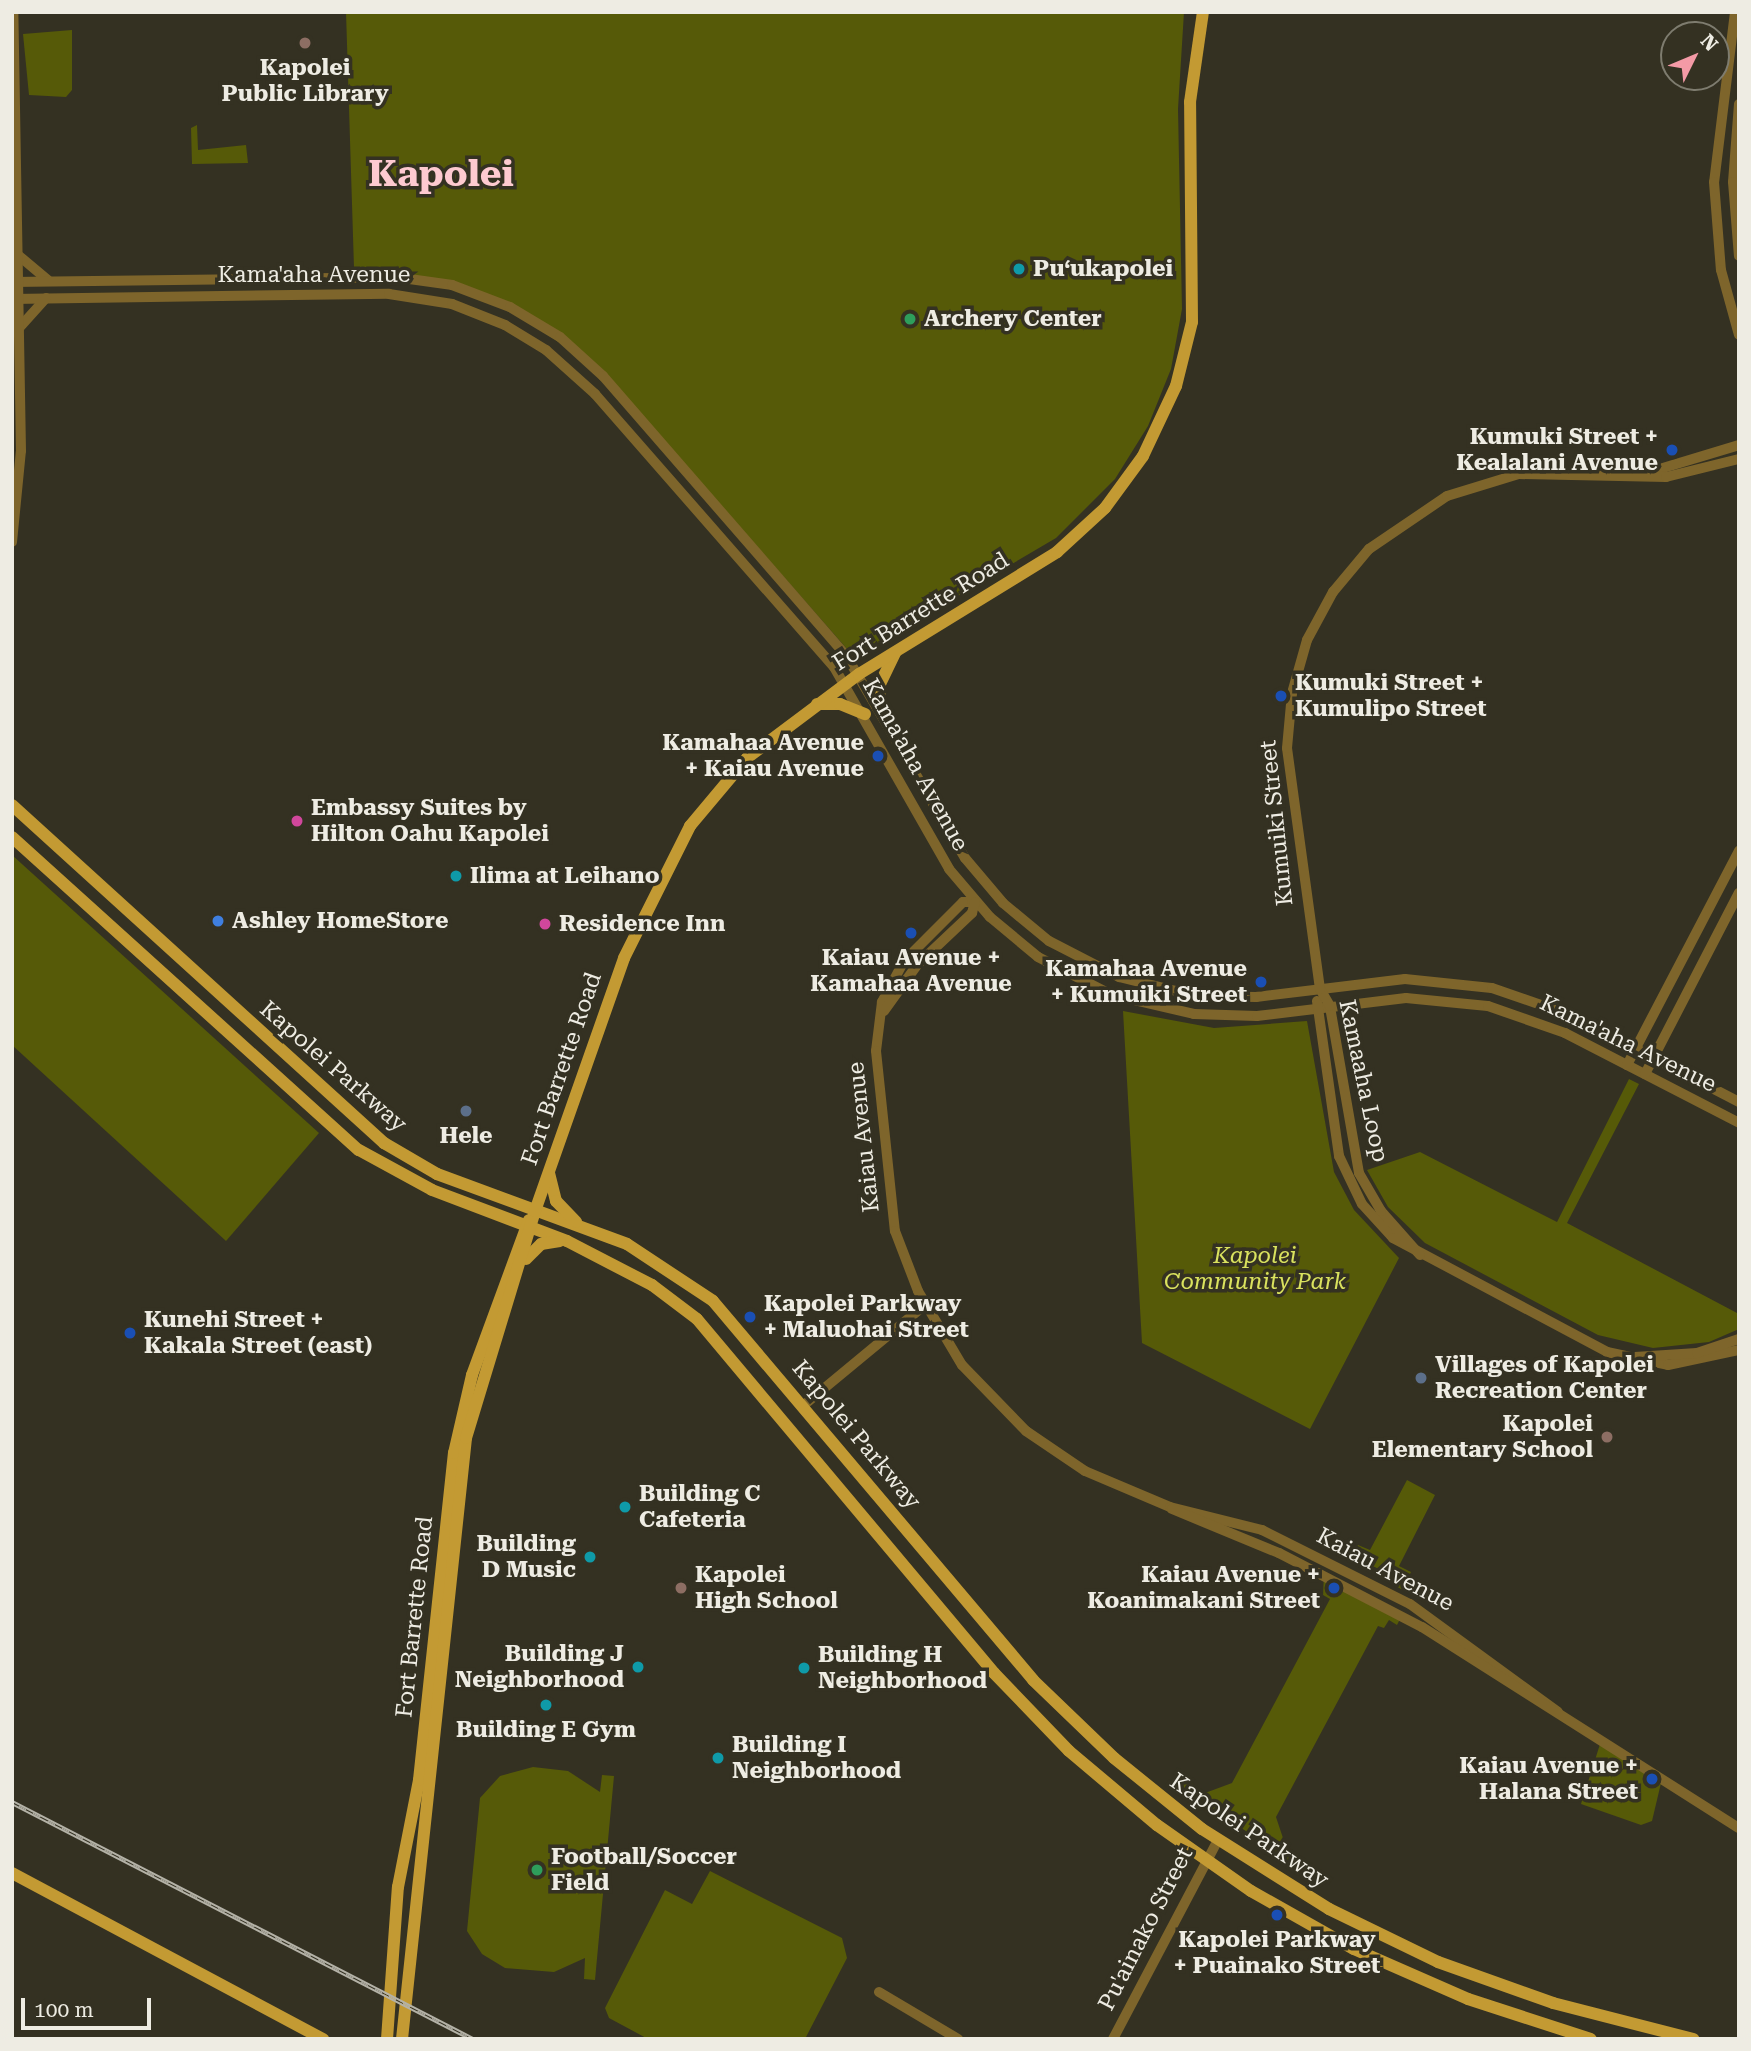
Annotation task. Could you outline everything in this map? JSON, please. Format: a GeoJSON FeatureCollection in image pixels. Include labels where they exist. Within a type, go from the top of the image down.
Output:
{"type":"FeatureCollection","features":[{"type":"Feature","properties":{"kind":"main road","name":"Fort Barrette Road"},"geometry":{"type":"LineString","coordinates":[[386,2038],[398,1887],[420,1771],[454,1453],[472,1375],[655,885],[721,785],[846,683],[1077,536],[1119,491],[1163,418],[1184,360],[1194,303],[1191,102],[1203,12]]}},
{"type":"Feature","properties":{"kind":"main road"},"geometry":{"type":"LineString","coordinates":[[880,705],[879,685],[896,652]]}},
{"type":"Feature","properties":{"kind":"main road"},"geometry":{"type":"LineString","coordinates":[[817,704],[840,704],[866,714]]}},
{"type":"Feature","properties":{"kind":"main road","name":"Kapolei Parkway"},"geometry":{"type":"LineString","coordinates":[[12,805],[368,1130],[436,1174],[582,1227],[646,1254],[698,1288],[804,1405],[1032,1680],[1114,1758],[1217,1840],[1329,1909],[1438,1962],[1553,2003],[1693,2039]]}},
{"type":"Feature","properties":{"kind":"main road","name":"Kapolei Parkway"},"geometry":{"type":"LineString","coordinates":[[12,837],[359,1150],[432,1190],[568,1241],[683,1307],[786,1421],[1015,1696],[1098,1776],[1205,1860],[1391,1967],[1591,2039]]}},
{"type":"Feature","properties":{"kind":"main road"},"geometry":{"type":"LineString","coordinates":[[548,1172],[556,1201],[582,1227]]}},
{"type":"Feature","properties":{"kind":"main road","name":"Fort Barrette Road"},"geometry":{"type":"LineString","coordinates":[[402,2039],[463,1454],[529,1226]]}},
{"type":"Feature","properties":{"kind":"main road"},"geometry":{"type":"LineString","coordinates":[[514,1282],[537,1246],[568,1241]]}},
{"type":"Feature","properties":{"kind":"main road"},"geometry":{"type":"LineString","coordinates":[[786,1421],[804,1405]]}},
{"type":"Feature","properties":{"kind":"main road"},"geometry":{"type":"LineString","coordinates":[[12,1873],[323,2039]]}},
{"type":"Feature","properties":{"kind":"street"},"geometry":{"type":"LineString","coordinates":[[12,542],[20,483],[19,329],[15,299],[18,254],[13,12]]}},
{"type":"Feature","properties":{"kind":"street"},"geometry":{"type":"LineString","coordinates":[[1735,12],[1714,182],[1721,270],[1739,335]]}},
{"type":"Feature","properties":{"kind":"street"},"geometry":{"type":"LineString","coordinates":[[1739,104],[1733,182],[1739,256]]}},
{"type":"Feature","properties":{"kind":"street"},"geometry":{"type":"LineString","coordinates":[[18,254],[50,281]]}},
{"type":"Feature","properties":{"kind":"street","name":"Kama'aha Avenue"},"geometry":{"type":"LineString","coordinates":[[15,282],[395,277],[452,285],[510,307],[560,337],[603,376],[859,674],[880,705],[954,842],[989,889],[1057,947],[1138,984],[1216,997],[1405,979],[1478,985],[1554,1007],[1739,1101]]}},
{"type":"Feature","properties":{"kind":"street","name":"Kama'aha Avenue"},"geometry":{"type":"LineString","coordinates":[[15,299],[389,294],[452,304],[505,325],[581,380],[846,683],[866,714],[938,851],[975,902],[1056,968],[1132,1002],[1215,1016],[1406,998],[1488,1006],[1547,1024],[1739,1123]]}},
{"type":"Feature","properties":{"kind":"street"},"geometry":{"type":"LineString","coordinates":[[19,329],[46,298]]}},
{"type":"Feature","properties":{"kind":"street","name":"Kumuiki Street"},"geometry":{"type":"LineString","coordinates":[[1643,474],[1739,445]]}},
{"type":"Feature","properties":{"kind":"street","name":"Kumuiki Street"},"geometry":{"type":"LineString","coordinates":[[1320,989],[1287,748],[1296,675],[1324,607],[1383,536],[1447,496],[1538,472],[1671,476],[1739,459]]}},
{"type":"Feature","properties":{"kind":"street"},"geometry":{"type":"LineString","coordinates":[[1627,1065],[1739,851]]}},
{"type":"Feature","properties":{"kind":"street","name":"Kaiau Avenue"},"geometry":{"type":"LineString","coordinates":[[989,889],[975,902],[972,914],[917,965],[884,1011],[876,1062],[886,1189],[925,1305],[976,1382],[1026,1431],[1084,1471],[1279,1553],[1413,1622],[1739,1828]]}},
{"type":"Feature","properties":{"kind":"street"},"geometry":{"type":"LineString","coordinates":[[1645,1074],[1739,893]]}},
{"type":"Feature","properties":{"kind":"street","name":"Kamaaha Loop"},"geometry":{"type":"LineString","coordinates":[[1320,989],[1330,1006],[1359,1173],[1381,1211],[1420,1255]]}},
{"type":"Feature","properties":{"kind":"street","name":"Kamaaha Loop"},"geometry":{"type":"LineString","coordinates":[[1320,989],[1316,1008],[1343,1168],[1371,1217],[1420,1255],[1622,1356],[1668,1365],[1739,1350]]}},
{"type":"Feature","properties":{"kind":"street"},"geometry":{"type":"LineString","coordinates":[[804,1405],[925,1305]]}},
{"type":"Feature","properties":{"kind":"street","name":"Kamaaha Loop"},"geometry":{"type":"LineString","coordinates":[[1622,1356],[1683,1356],[1739,1339]]}},
{"type":"Feature","properties":{"kind":"street","name":"Pu'ainako Street"},"geometry":{"type":"LineString","coordinates":[[1113,2039],[1217,1840]]}},
{"type":"Feature","properties":{"kind":"street"},"geometry":{"type":"LineString","coordinates":[[879,1992],[895,2007],[958,2039]]}},
{"type":"Feature","properties":{"kind":"green space"},"geometry":{"type":"Polygon","coordinates":[[[346,12],[1184,12],[1178,109],[1182,309],[1171,369],[1148,426],[1115,479],[1056,538],[868,649],[848,650],[605,373],[489,296],[354,268],[346,12]]]}},
{"type":"Feature","properties":{"kind":"green space"},"geometry":{"type":"Polygon","coordinates":[[[72,30],[72,90],[66,97],[29,95],[23,34],[72,30]]]}},
{"type":"Feature","properties":{"kind":"green space"},"geometry":{"type":"Polygon","coordinates":[[[197,125],[198,150],[246,145],[248,163],[192,164],[191,128],[197,125]]]}},
{"type":"Feature","properties":{"kind":"green space"},"geometry":{"type":"Polygon","coordinates":[[[12,855],[319,1133],[226,1241],[12,1045],[12,855]]]}},
{"type":"Feature","properties":{"kind":"green space","name":"Kapolei Community Park"},"geometry":{"type":"Polygon","coordinates":[[[1123,1011],[1214,1028],[1307,1021],[1334,1172],[1354,1210],[1399,1258],[1310,1429],[1142,1343],[1123,1011]]]}},
{"type":"Feature","properties":{"kind":"green space"},"geometry":{"type":"Polygon","coordinates":[[[1629,1079],[1639,1084],[1567,1223],[1737,1313],[1739,1329],[1709,1342],[1653,1348],[1598,1335],[1425,1243],[1388,1207],[1367,1170],[1420,1152],[1557,1222],[1629,1079]]]}},
{"type":"Feature","properties":{"kind":"green space"},"geometry":{"type":"Polygon","coordinates":[[[1407,1480],[1435,1495],[1399,1566],[1411,1572],[1403,1590],[1337,1555],[1341,1547],[1353,1554],[1358,1545],[1370,1550],[1407,1480]]]}},
{"type":"Feature","properties":{"kind":"green space"},"geometry":{"type":"Polygon","coordinates":[[[1324,1574],[1402,1615],[1397,1625],[1389,1620],[1384,1628],[1378,1626],[1276,1817],[1287,1850],[1312,1865],[1308,1874],[1173,1781],[1179,1773],[1205,1793],[1232,1783],[1330,1599],[1323,1595],[1324,1574]]]}},
{"type":"Feature","properties":{"kind":"green space"},"geometry":{"type":"Polygon","coordinates":[[[1601,1741],[1661,1783],[1652,1821],[1641,1825],[1581,1804],[1601,1741]]]}},
{"type":"Feature","properties":{"kind":"green space"},"geometry":{"type":"Polygon","coordinates":[[[533,1767],[568,1771],[600,1792],[602,1775],[614,1776],[595,1980],[584,1979],[585,1958],[554,1972],[505,1968],[482,1954],[467,1931],[480,1798],[500,1776],[533,1767]]]}},
{"type":"Feature","properties":{"kind":"green space"},"geometry":{"type":"Polygon","coordinates":[[[710,1871],[842,1938],[847,1958],[805,2039],[648,2039],[609,2018],[605,2008],[665,1890],[692,1904],[710,1871]]]}},
{"type":"Feature","properties":{"kind":"railway"},"geometry":{"type":"LineString","coordinates":[[12,1802],[473,2039]]}},
{"type":"Feature","properties":{"kind":"place","name":"Kapolei Public Library"},"geometry":{"type":"Point","coordinates":[305,43]}},
{"type":"Feature","properties":{"kind":"place","name":"Puʻukapolei"},"geometry":{"type":"Point","coordinates":[1019,269]}},
{"type":"Feature","properties":{"kind":"place","name":"Archery Center"},"geometry":{"type":"Point","coordinates":[910,319]}},
{"type":"Feature","properties":{"kind":"place","name":"Kumuki Street + Kealalani Avenue"},"geometry":{"type":"Point","coordinates":[1672,450]}},
{"type":"Feature","properties":{"kind":"place","name":"Kumuki Street + Kumulipo Street"},"geometry":{"type":"Point","coordinates":[1281,696]}},
{"type":"Feature","properties":{"kind":"place","name":"Kamahaa Avenue + Kaiau Avenue"},"geometry":{"type":"Point","coordinates":[878,756]}},
{"type":"Feature","properties":{"kind":"place","name":"Embassy Suites by Hilton Oahu Kapolei"},"geometry":{"type":"Point","coordinates":[297,821]}},
{"type":"Feature","properties":{"kind":"place","name":"Ilima at Leihano"},"geometry":{"type":"Point","coordinates":[456,876]}},
{"type":"Feature","properties":{"kind":"place","name":"Ashley HomeStore"},"geometry":{"type":"Point","coordinates":[218,921]}},
{"type":"Feature","properties":{"kind":"place","name":"Residence Inn"},"geometry":{"type":"Point","coordinates":[545,924]}},
{"type":"Feature","properties":{"kind":"place","name":"Kaiau Avenue + Kamahaa Avenue"},"geometry":{"type":"Point","coordinates":[911,933]}},
{"type":"Feature","properties":{"kind":"place","name":"Kamahaa Avenue + Kumuiki Street"},"geometry":{"type":"Point","coordinates":[1261,982]}},
{"type":"Feature","properties":{"kind":"place","name":"Hele"},"geometry":{"type":"Point","coordinates":[466,1111]}},
{"type":"Feature","properties":{"kind":"place","name":"Kapolei Parkway + Maluohai Street"},"geometry":{"type":"Point","coordinates":[750,1317]}},
{"type":"Feature","properties":{"kind":"place","name":"Kunehi Street + Kakala Street (east)"},"geometry":{"type":"Point","coordinates":[130,1333]}},
{"type":"Feature","properties":{"kind":"place","name":"Villages of Kapolei Recreation Center"},"geometry":{"type":"Point","coordinates":[1421,1378]}},
{"type":"Feature","properties":{"kind":"place","name":"Kapolei Elementary School"},"geometry":{"type":"Point","coordinates":[1607,1437]}},
{"type":"Feature","properties":{"kind":"place","name":"Building C Cafeteria"},"geometry":{"type":"Point","coordinates":[625,1507]}},
{"type":"Feature","properties":{"kind":"place","name":"Building D Music"},"geometry":{"type":"Point","coordinates":[590,1557]}},
{"type":"Feature","properties":{"kind":"place","name":"Kapolei High School"},"geometry":{"type":"Point","coordinates":[681,1588]}},
{"type":"Feature","properties":{"kind":"place","name":"Kaiau Avenue + Koanimakani Street"},"geometry":{"type":"Point","coordinates":[1334,1588]}},
{"type":"Feature","properties":{"kind":"place","name":"Building J Neighborhood"},"geometry":{"type":"Point","coordinates":[638,1667]}},
{"type":"Feature","properties":{"kind":"place","name":"Building H Neighborhood"},"geometry":{"type":"Point","coordinates":[804,1668]}},
{"type":"Feature","properties":{"kind":"place","name":"Building E Gym"},"geometry":{"type":"Point","coordinates":[546,1705]}},
{"type":"Feature","properties":{"kind":"place","name":"Building I Neighborhood"},"geometry":{"type":"Point","coordinates":[718,1758]}},
{"type":"Feature","properties":{"kind":"place","name":"Kaiau Avenue + Halana Street"},"geometry":{"type":"Point","coordinates":[1652,1779]}},
{"type":"Feature","properties":{"kind":"place","name":"Football/Soccer Field"},"geometry":{"type":"Point","coordinates":[537,1870]}},
{"type":"Feature","properties":{"kind":"place","name":"Kapolei Parkway + Puainako Street"},"geometry":{"type":"Point","coordinates":[1277,1915]}},
{"type":"Feature","properties":{"kind":"district","name":"Kapolei"},"geometry":{"type":"Point","coordinates":[441,174]}}]}
